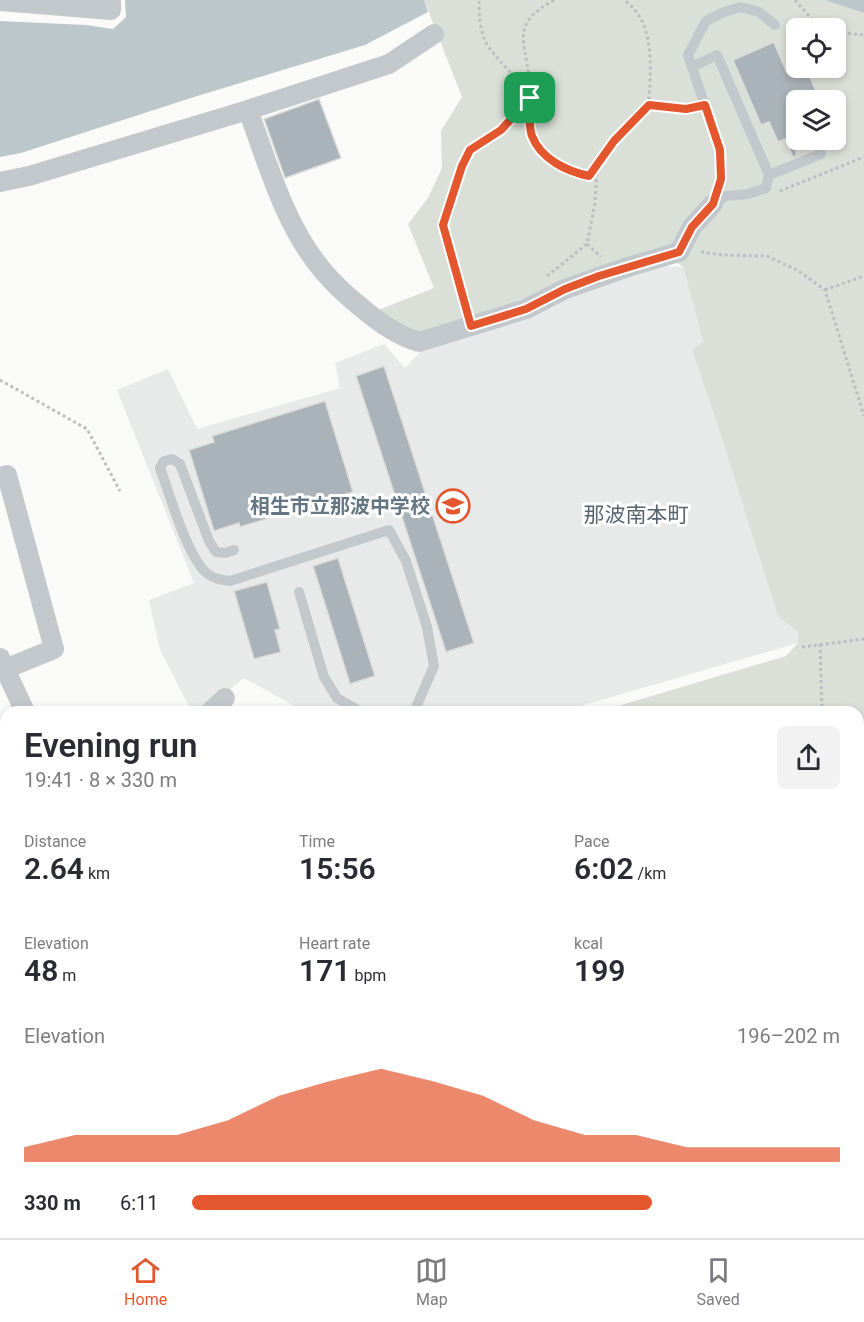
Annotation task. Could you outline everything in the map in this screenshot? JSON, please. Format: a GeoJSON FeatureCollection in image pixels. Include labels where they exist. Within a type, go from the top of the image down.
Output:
{"type":"FeatureCollection","features":[{"type":"Feature","properties":{"kind":"street"},"geometry":{"type":"LineString","coordinates":[[0,1],[111,10],[111,0]]}},
{"type":"Feature","properties":{"kind":"street"},"geometry":{"type":"LineString","coordinates":[[0,182],[28,176],[248,110],[389,64],[434,34]]}},
{"type":"Feature","properties":{"kind":"street"},"geometry":{"type":"LineString","coordinates":[[248,110],[274,183],[293,225],[323,271],[370,315],[402,337],[419,342],[526,309],[565,289],[599,276],[679,252],[692,227],[713,204]]}},
{"type":"Feature","properties":{"kind":"street"},"geometry":{"type":"LineString","coordinates":[[0,477],[7,475],[54,650],[3,664],[22,706]]}},
{"type":"Feature","properties":{"kind":"street"},"geometry":{"type":"LineString","coordinates":[[216,706],[225,698]]}},
{"type":"Feature","properties":{"kind":"lane"},"geometry":{"type":"LineString","coordinates":[[713,204],[721,179],[720,150],[688,55],[705,21],[724,12],[741,7],[759,12],[775,25]]}},
{"type":"Feature","properties":{"kind":"lane"},"geometry":{"type":"LineString","coordinates":[[692,66],[717,55],[769,175],[766,188],[748,194],[726,196],[713,204]]}},
{"type":"Feature","properties":{"kind":"lane"},"geometry":{"type":"LineString","coordinates":[[769,175],[821,154]]}},
{"type":"Feature","properties":{"kind":"lane"},"geometry":{"type":"LineString","coordinates":[[445,233],[471,326]]}},
{"type":"Feature","properties":{"kind":"lane"},"geometry":{"type":"LineString","coordinates":[[234,550],[225,553],[216,552],[209,541],[180,464],[172,459],[164,461],[160,468],[193,556],[206,574],[218,580],[230,581],[389,530],[406,561],[427,627],[434,666],[417,706]]}},
{"type":"Feature","properties":{"kind":"lane"},"geometry":{"type":"LineString","coordinates":[[299,592],[324,677],[337,698],[351,706]]}},
{"type":"Feature","properties":{"kind":"path"},"geometry":{"type":"LineString","coordinates":[[479,0],[479,14],[487,45],[522,83],[530,98]]}},
{"type":"Feature","properties":{"kind":"path"},"geometry":{"type":"LineString","coordinates":[[554,0],[543,6],[525,24],[522,41],[529,77],[531,135],[545,156],[573,173],[589,176],[614,141],[649,105],[649,37],[633,6],[624,0]]}},
{"type":"Feature","properties":{"kind":"path"},"geometry":{"type":"LineString","coordinates":[[795,0],[811,18]]}},
{"type":"Feature","properties":{"kind":"path"},"geometry":{"type":"LineString","coordinates":[[846,33],[864,35]]}},
{"type":"Feature","properties":{"kind":"path"},"geometry":{"type":"LineString","coordinates":[[445,233],[443,225],[462,166],[470,150],[501,130],[530,98]]}},
{"type":"Feature","properties":{"kind":"path"},"geometry":{"type":"LineString","coordinates":[[649,105],[686,109],[705,105]]}},
{"type":"Feature","properties":{"kind":"path"},"geometry":{"type":"LineString","coordinates":[[766,188],[780,191],[864,157]]}},
{"type":"Feature","properties":{"kind":"path"},"geometry":{"type":"LineString","coordinates":[[546,277],[587,244],[596,203],[597,166]]}},
{"type":"Feature","properties":{"kind":"path"},"geometry":{"type":"LineString","coordinates":[[686,239],[700,252],[767,256],[797,270],[825,290],[864,416]]}},
{"type":"Feature","properties":{"kind":"path"},"geometry":{"type":"LineString","coordinates":[[825,290],[864,276]]}},
{"type":"Feature","properties":{"kind":"path"},"geometry":{"type":"LineString","coordinates":[[0,380],[87,429],[120,491]]}},
{"type":"Feature","properties":{"kind":"path"},"geometry":{"type":"LineString","coordinates":[[802,647],[864,639]]}},
{"type":"Feature","properties":{"kind":"path"},"geometry":{"type":"LineString","coordinates":[[820,644],[822,706]]}},
{"type":"Feature","properties":{"kind":"shaded area"},"geometry":{"type":"Polygon","coordinates":[[[125,0],[424,0],[428,12],[365,45],[21,153],[0,157],[0,21],[86,25],[113,29],[126,17],[125,0]]]}},
{"type":"Feature","properties":{"kind":"shaded area"},"geometry":{"type":"Polygon","coordinates":[[[424,0],[827,0],[864,13],[864,706],[618,706],[786,656],[798,643],[798,631],[778,616],[692,351],[703,341],[683,267],[659,250],[512,305],[421,334],[399,327],[376,311],[434,288],[408,224],[428,198],[442,168],[441,131],[462,97],[424,0]]]}},
{"type":"Feature","properties":{"kind":"shaded area"},"geometry":{"type":"Polygon","coordinates":[[[864,0],[864,13],[828,1],[864,0]]]}},
{"type":"Feature","properties":{"kind":"shaded area","name":"相生市立那波中学校"},"geometry":{"type":"Polygon","coordinates":[[[650,266],[683,267],[703,341],[692,352],[718,426],[798,631],[798,643],[581,706],[294,706],[244,678],[209,706],[189,706],[160,650],[149,600],[194,583],[117,390],[168,369],[197,429],[340,388],[335,363],[384,344],[405,368],[420,352],[522,319],[596,283],[650,266]]]}},
{"type":"Feature","properties":{"kind":"building"},"geometry":{"type":"Polygon","coordinates":[[[774,42],[786,71],[786,78],[810,78],[816,90],[786,90],[786,141],[785,139],[778,142],[769,122],[761,125],[733,60],[774,42]]]}},
{"type":"Feature","properties":{"kind":"building"},"geometry":{"type":"Polygon","coordinates":[[[319,99],[341,158],[285,178],[264,119],[319,99]]]}},
{"type":"Feature","properties":{"kind":"building"},"geometry":{"type":"Polygon","coordinates":[[[790,150],[796,150],[796,156],[793,157],[790,150]]]}},
{"type":"Feature","properties":{"kind":"building"},"geometry":{"type":"Polygon","coordinates":[[[384,366],[474,643],[446,652],[356,376],[384,366]]]}},
{"type":"Feature","properties":{"kind":"building"},"geometry":{"type":"Polygon","coordinates":[[[325,401],[353,492],[240,527],[239,523],[214,531],[189,450],[214,442],[212,436],[325,401]]]}},
{"type":"Feature","properties":{"kind":"building"},"geometry":{"type":"Polygon","coordinates":[[[338,558],[375,676],[350,684],[313,566],[338,558]]]}},
{"type":"Feature","properties":{"kind":"building"},"geometry":{"type":"Polygon","coordinates":[[[267,582],[280,629],[275,630],[281,652],[254,659],[234,591],[267,582]]]}},
{"type":"Feature","properties":{"kind":"place","name":"相生市立那波中学校"},"geometry":{"type":"Point","coordinates":[453,506]}},
{"type":"Feature","properties":{"kind":"district","name":"那波南本町"},"geometry":{"type":"Point","coordinates":[636,515]}},
{"type":"Feature","properties":{"kind":"route"},"geometry":{"type":"LineString","coordinates":[[530,98],[531,135],[545,156],[573,173],[589,176],[614,141],[649,105],[686,109],[705,105],[720,150],[721,179],[713,204],[692,227],[679,252],[599,276],[565,289],[526,309],[471,326],[443,225],[462,166],[470,150],[501,130],[530,98]]}}]}
